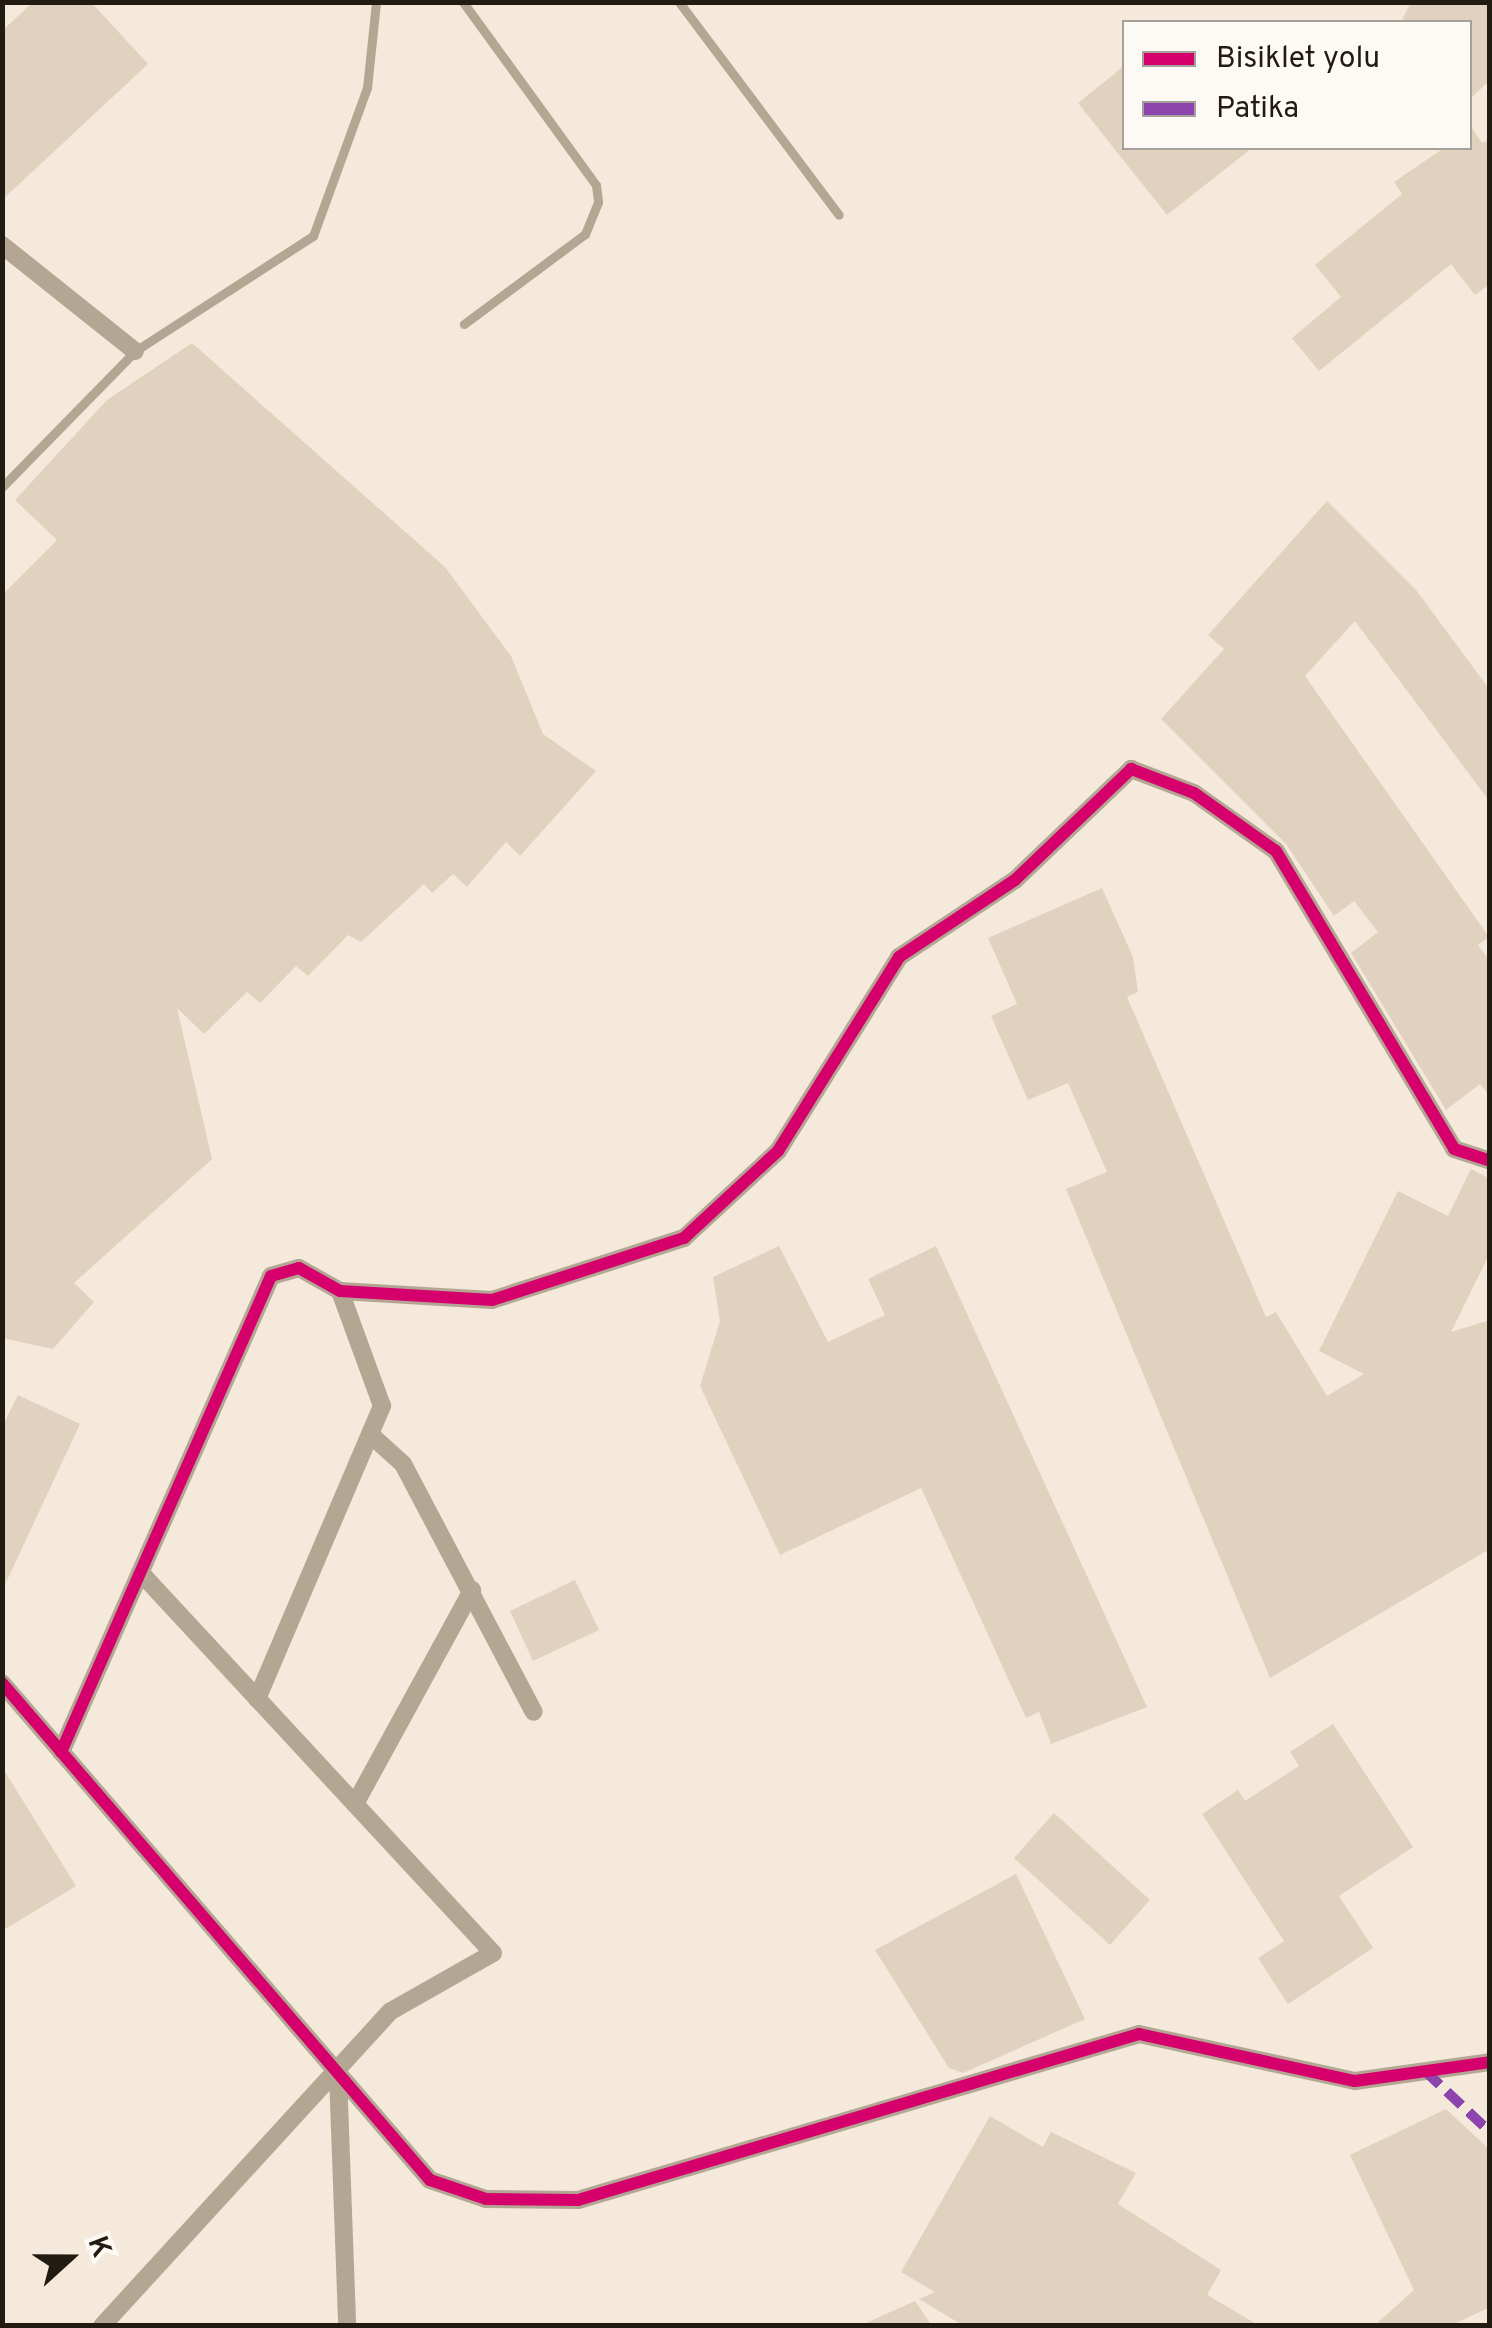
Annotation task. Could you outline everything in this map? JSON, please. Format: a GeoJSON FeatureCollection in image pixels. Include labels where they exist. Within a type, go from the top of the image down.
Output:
{"type":"FeatureCollection","features":[{"type":"Feature","properties":{"kind":"street"},"geometry":{"type":"LineString","coordinates":[[2,244],[135,351]]}},
{"type":"Feature","properties":{"kind":"street"},"geometry":{"type":"LineString","coordinates":[[61,1752],[271,1276],[299,1268],[340,1291],[492,1300],[684,1238],[778,1151],[899,957],[1015,880],[1131,769],[1194,793],[1276,851],[1454,1149],[1490,1161]]}},
{"type":"Feature","properties":{"kind":"street"},"geometry":{"type":"LineString","coordinates":[[257,1699],[372,1436],[381,1384],[340,1291]]}},
{"type":"Feature","properties":{"kind":"street"},"geometry":{"type":"LineString","coordinates":[[372,1436],[404,1464],[534,1712]]}},
{"type":"Feature","properties":{"kind":"street"},"geometry":{"type":"LineString","coordinates":[[102,2326],[338,2074],[391,2011],[493,1953],[140,1572]]}},
{"type":"Feature","properties":{"kind":"street"},"geometry":{"type":"LineString","coordinates":[[355,1804],[472,1590]]}},
{"type":"Feature","properties":{"kind":"street"},"geometry":{"type":"LineString","coordinates":[[2,1682],[430,2180],[486,2198],[578,2200],[1139,2034],[1355,2082],[1490,2062]]}},
{"type":"Feature","properties":{"kind":"street"},"geometry":{"type":"LineString","coordinates":[[338,2074],[347,2326]]}},
{"type":"Feature","properties":{"kind":"lane"},"geometry":{"type":"LineString","coordinates":[[2,486],[135,351],[313,236],[367,88],[376,2]]}},
{"type":"Feature","properties":{"kind":"lane"},"geometry":{"type":"LineString","coordinates":[[463,2],[596,185],[598,202],[585,234],[464,324]]}},
{"type":"Feature","properties":{"kind":"lane"},"geometry":{"type":"LineString","coordinates":[[679,2],[839,215]]}},
{"type":"Feature","properties":{"kind":"building"},"geometry":{"type":"Polygon","coordinates":[[[33,2],[91,2],[148,64],[2,200],[2,31],[33,2]]]}},
{"type":"Feature","properties":{"kind":"building"},"geometry":{"type":"Polygon","coordinates":[[[1411,2],[1490,2],[1490,80],[1472,97],[1472,20],[1402,20],[1411,2]]]}},
{"type":"Feature","properties":{"kind":"building"},"geometry":{"type":"Polygon","coordinates":[[[1122,68],[1122,150],[1249,150],[1167,215],[1078,103],[1122,68]]]}},
{"type":"Feature","properties":{"kind":"building"},"geometry":{"type":"Polygon","coordinates":[[[1472,128],[1482,143],[1490,139],[1490,284],[1475,295],[1451,264],[1319,371],[1292,338],[1341,297],[1315,265],[1402,194],[1394,182],[1441,150],[1472,150],[1472,128]]]}},
{"type":"Feature","properties":{"kind":"building"},"geometry":{"type":"Polygon","coordinates":[[[192,343],[445,567],[511,656],[543,734],[596,771],[520,856],[506,842],[467,887],[453,874],[432,893],[424,884],[361,942],[348,935],[308,976],[296,966],[260,1003],[247,992],[204,1034],[177,1008],[212,1159],[74,1283],[94,1302],[53,1349],[2,1338],[2,595],[57,540],[15,500],[107,400],[192,343]]]}},
{"type":"Feature","properties":{"kind":"building"},"geometry":{"type":"Polygon","coordinates":[[[1327,501],[1416,590],[1490,690],[1490,802],[1355,621],[1305,676],[1489,937],[1478,945],[1490,961],[1490,1096],[1480,1084],[1446,1110],[1351,953],[1378,932],[1354,901],[1334,916],[1286,844],[1161,719],[1224,649],[1208,635],[1327,501]]]}},
{"type":"Feature","properties":{"kind":"building"},"geometry":{"type":"Polygon","coordinates":[[[1102,888],[1133,957],[1138,992],[1127,997],[1266,1317],[1276,1312],[1327,1396],[1364,1374],[1319,1351],[1398,1191],[1448,1216],[1471,1169],[1490,1179],[1490,1253],[1451,1332],[1490,1320],[1490,1549],[1270,1678],[1066,1189],[1107,1172],[1068,1083],[1028,1100],[991,1016],[1017,1004],[988,938],[1102,888]]]}},
{"type":"Feature","properties":{"kind":"building"},"geometry":{"type":"Polygon","coordinates":[[[779,1246],[828,1342],[885,1315],[868,1279],[936,1246],[1147,1707],[1051,1744],[1039,1712],[1026,1718],[921,1488],[780,1555],[700,1386],[720,1321],[713,1277],[779,1246]]]}},
{"type":"Feature","properties":{"kind":"building"},"geometry":{"type":"Polygon","coordinates":[[[18,1395],[80,1424],[2,1591],[2,1427],[18,1395]]]}},
{"type":"Feature","properties":{"kind":"building"},"geometry":{"type":"Polygon","coordinates":[[[575,1580],[599,1630],[533,1661],[510,1611],[575,1580]]]}},
{"type":"Feature","properties":{"kind":"building"},"geometry":{"type":"Polygon","coordinates":[[[1333,1724],[1413,1847],[1339,1896],[1373,1948],[1288,2004],[1258,1958],[1284,1941],[1202,1814],[1238,1790],[1245,1801],[1299,1766],[1290,1752],[1333,1724]]]}},
{"type":"Feature","properties":{"kind":"building"},"geometry":{"type":"Polygon","coordinates":[[[2,1767],[76,1886],[2,1931],[2,1767]]]}},
{"type":"Feature","properties":{"kind":"building"},"geometry":{"type":"Polygon","coordinates":[[[1054,1813],[1150,1900],[1110,1945],[1014,1858],[1054,1813]]]}},
{"type":"Feature","properties":{"kind":"building"},"geometry":{"type":"Polygon","coordinates":[[[1016,1874],[1085,2019],[963,2073],[949,2068],[875,1950],[1016,1874]]]}},
{"type":"Feature","properties":{"kind":"building"},"geometry":{"type":"Polygon","coordinates":[[[1446,2109],[1490,2150],[1490,2307],[1450,2326],[1374,2326],[1414,2290],[1350,2155],[1446,2109]]]}},
{"type":"Feature","properties":{"kind":"building"},"geometry":{"type":"Polygon","coordinates":[[[990,2116],[1043,2147],[1051,2132],[1136,2173],[1118,2204],[1221,2270],[1207,2295],[1260,2326],[964,2326],[919,2299],[935,2292],[901,2272],[990,2116]]]}},
{"type":"Feature","properties":{"kind":"building"},"geometry":{"type":"Polygon","coordinates":[[[915,2301],[932,2326],[859,2326],[915,2301]]]}},
{"type":"Feature","properties":{"kind":"marked path"},"geometry":{"type":"LineString","coordinates":[[1425,2071],[1490,2132]]}},
{"type":"Feature","properties":{"kind":"cycle path"},"geometry":{"type":"LineString","coordinates":[[61,1752],[271,1276],[299,1268],[340,1291],[492,1300],[684,1238],[778,1151],[899,957],[1015,880],[1131,769],[1194,793],[1276,851],[1454,1149],[1490,1161]]}},
{"type":"Feature","properties":{"kind":"cycle path"},"geometry":{"type":"LineString","coordinates":[[2,1683],[430,2180],[486,2199],[578,2200],[1139,2034],[1355,2081],[1490,2062]]}}]}
